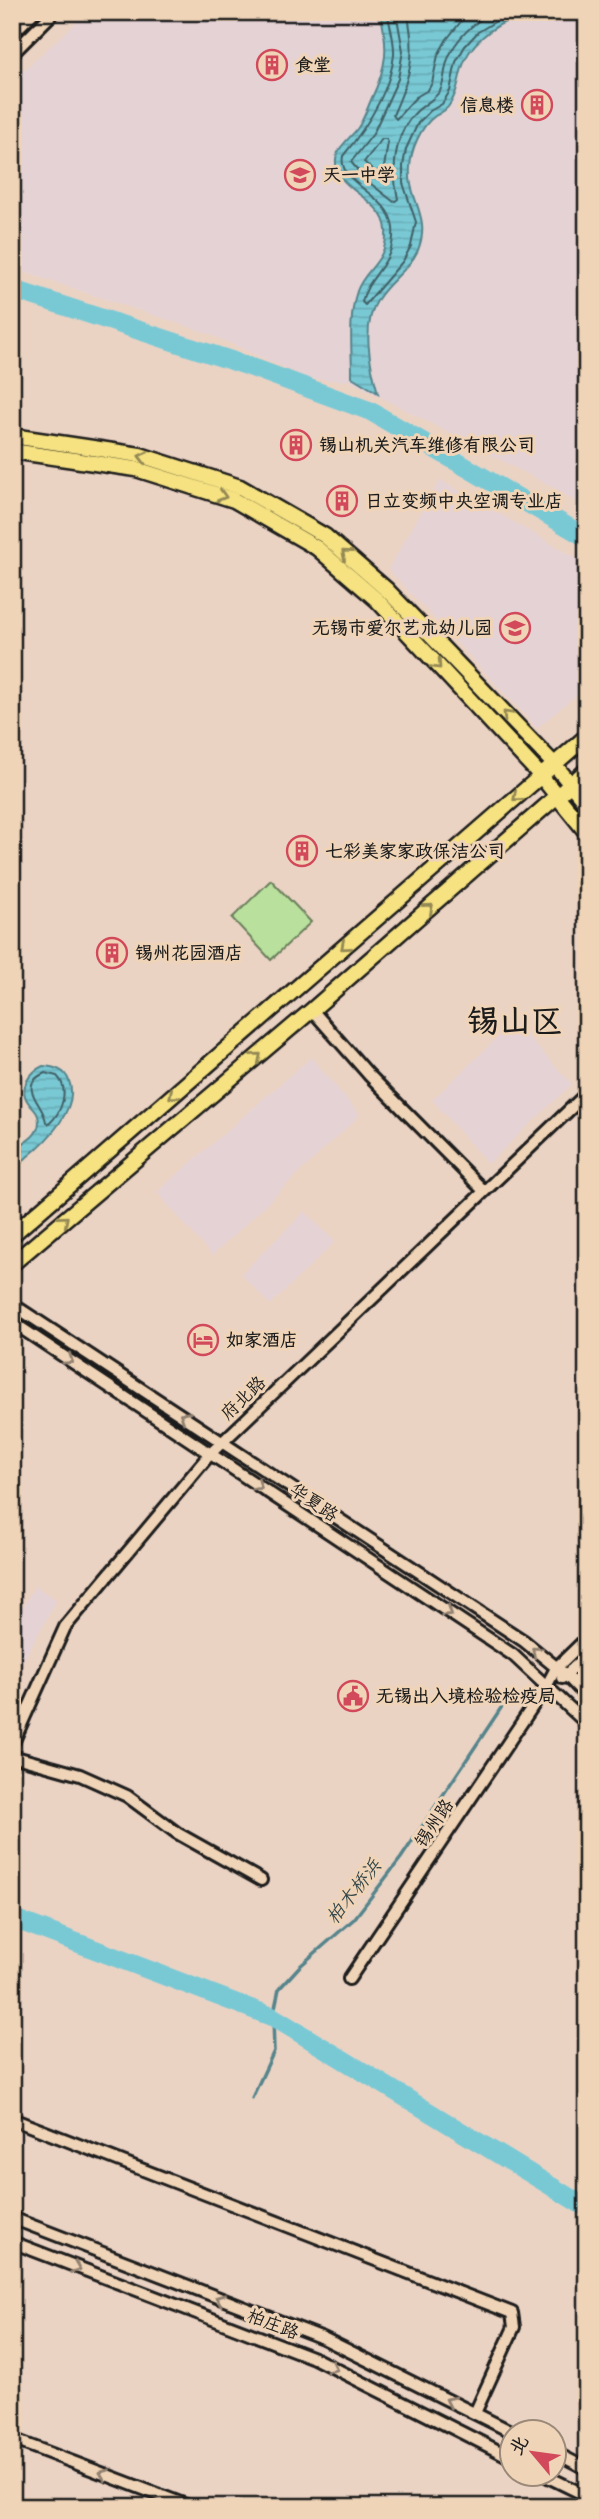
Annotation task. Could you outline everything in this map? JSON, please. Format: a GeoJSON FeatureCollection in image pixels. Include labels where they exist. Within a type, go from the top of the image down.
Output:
{"type":"FeatureCollection","features":[{"type":"Feature","properties":{"kind":"main road"},"geometry":{"type":"LineString","coordinates":[[12,436],[139,455],[240,486],[325,536],[387,590],[554,764],[587,804]]}},
{"type":"Feature","properties":{"kind":"main road"},"geometry":{"type":"LineString","coordinates":[[12,450],[136,469],[234,500],[317,548],[377,600],[541,776],[587,833]]}},
{"type":"Feature","properties":{"kind":"main road"},"geometry":{"type":"LineString","coordinates":[[12,1235],[587,736]]}},
{"type":"Feature","properties":{"kind":"main road"},"geometry":{"type":"LineString","coordinates":[[12,1264],[312,1010],[587,770]]}},
{"type":"Feature","properties":{"kind":"street"},"geometry":{"type":"LineString","coordinates":[[12,34],[34,12]]}},
{"type":"Feature","properties":{"kind":"street"},"geometry":{"type":"LineString","coordinates":[[12,54],[54,12]]}},
{"type":"Feature","properties":{"kind":"street"},"geometry":{"type":"LineString","coordinates":[[312,1010],[369,1074],[484,1191]]}},
{"type":"Feature","properties":{"kind":"street","name":"府北路"},"geometry":{"type":"LineString","coordinates":[[12,1745],[65,1627],[210,1454],[587,1093]]}},
{"type":"Feature","properties":{"kind":"street","name":"华夏路"},"geometry":{"type":"LineString","coordinates":[[12,1304],[524,1641],[567,1676],[587,1697]]}},
{"type":"Feature","properties":{"kind":"street","name":"华夏路"},"geometry":{"type":"LineString","coordinates":[[12,1322],[513,1655],[587,1724]]}},
{"type":"Feature","properties":{"kind":"street","name":"锡州路"},"geometry":{"type":"LineString","coordinates":[[349,1979],[556,1668],[587,1638]]}},
{"type":"Feature","properties":{"kind":"street"},"geometry":{"type":"LineString","coordinates":[[547,1685],[567,1676],[587,1656]]}},
{"type":"Feature","properties":{"kind":"street"},"geometry":{"type":"LineString","coordinates":[[12,1756],[80,1775],[127,1796],[177,1833],[261,1880]]}},
{"type":"Feature","properties":{"kind":"street"},"geometry":{"type":"LineString","coordinates":[[12,2119],[512,2314],[514,2327],[475,2413]]}},
{"type":"Feature","properties":{"kind":"street","name":"柏庄路"},"geometry":{"type":"LineString","coordinates":[[12,2218],[323,2338],[498,2425]]}},
{"type":"Feature","properties":{"kind":"street","name":"柏庄路"},"geometry":{"type":"LineString","coordinates":[[12,2242],[314,2358],[498,2451]]}},
{"type":"Feature","properties":{"kind":"street"},"geometry":{"type":"LineString","coordinates":[[12,2439],[191,2507]]}},
{"type":"Feature","properties":{"kind":"street"},"geometry":{"type":"LineString","coordinates":[[568,2459],[587,2469]]}},
{"type":"Feature","properties":{"kind":"street"},"geometry":{"type":"LineString","coordinates":[[568,2486],[587,2496]]}},
{"type":"Feature","properties":{"kind":"shaded area","name":"天一中学"},"geometry":{"type":"Polygon","coordinates":[[[88,12],[587,12],[587,509],[554,488],[350,381],[309,379],[207,333],[12,268],[12,81],[88,12]]]}},
{"type":"Feature","properties":{"kind":"shaded area","name":"无锡市爱尔艺术幼儿园"},"geometry":{"type":"Polygon","coordinates":[[[440,480],[587,564],[587,686],[537,728],[388,569],[440,480]]]}},
{"type":"Feature","properties":{"kind":"shaded area"},"geometry":{"type":"Polygon","coordinates":[[[514,1022],[572,1084],[488,1164],[432,1100],[514,1022]]]}},
{"type":"Feature","properties":{"kind":"shaded area"},"geometry":{"type":"Polygon","coordinates":[[[311,1057],[360,1115],[212,1256],[157,1192],[311,1057]]]}},
{"type":"Feature","properties":{"kind":"shaded area"},"geometry":{"type":"Polygon","coordinates":[[[305,1211],[335,1242],[270,1305],[241,1274],[305,1211]]]}},
{"type":"Feature","properties":{"kind":"shaded area"},"geometry":{"type":"Polygon","coordinates":[[[35,1586],[57,1600],[15,1676],[12,1675],[12,1625],[35,1586]]]}},
{"type":"Feature","properties":{"kind":"green space"},"geometry":{"type":"Polygon","coordinates":[[[271,880],[311,922],[271,960],[232,918],[271,880]]]}},
{"type":"Feature","properties":{"kind":"water"},"geometry":{"type":"Polygon","coordinates":[[[380,12],[551,12],[515,18],[482,37],[465,60],[451,102],[425,126],[417,139],[411,160],[410,178],[421,217],[422,238],[414,257],[378,299],[373,310],[368,333],[372,370],[378,393],[352,377],[351,323],[357,291],[380,257],[386,241],[386,230],[377,209],[342,179],[337,170],[336,159],[341,147],[361,122],[383,67],[385,37],[380,12]]]}},
{"type":"Feature","properties":{"kind":"water"},"geometry":{"type":"Polygon","coordinates":[[[43,1066],[59,1069],[65,1074],[71,1091],[70,1102],[52,1133],[12,1173],[12,1147],[28,1140],[38,1128],[37,1114],[24,1091],[30,1076],[43,1066]]]}},
{"type":"Feature","properties":{"kind":"waterway"},"geometry":{"type":"LineString","coordinates":[[12,289],[248,366],[370,411],[587,538]]}},
{"type":"Feature","properties":{"kind":"waterway","name":"柏木桥浜"},"geometry":{"type":"LineString","coordinates":[[252,2098],[274,2051],[273,2017],[279,1989],[299,1967],[354,1919],[401,1858],[503,1705]]}},
{"type":"Feature","properties":{"kind":"waterway"},"geometry":{"type":"LineString","coordinates":[[12,1918],[273,2017],[587,2208]]}},
{"type":"Feature","properties":{"kind":"place","name":"食堂"},"geometry":{"type":"Point","coordinates":[272,65]}},
{"type":"Feature","properties":{"kind":"place","name":"信息楼"},"geometry":{"type":"Point","coordinates":[537,105]}},
{"type":"Feature","properties":{"kind":"place","name":"天一中学"},"geometry":{"type":"Point","coordinates":[300,175]}},
{"type":"Feature","properties":{"kind":"place","name":"锡山机关汽车维修有限公司"},"geometry":{"type":"Point","coordinates":[296,445]}},
{"type":"Feature","properties":{"kind":"place","name":"日立变频中央空调专业店"},"geometry":{"type":"Point","coordinates":[342,501]}},
{"type":"Feature","properties":{"kind":"place","name":"无锡市爱尔艺术幼儿园"},"geometry":{"type":"Point","coordinates":[515,628]}},
{"type":"Feature","properties":{"kind":"place","name":"七彩美家家政保洁公司"},"geometry":{"type":"Point","coordinates":[302,851]}},
{"type":"Feature","properties":{"kind":"place","name":"锡州花园酒店"},"geometry":{"type":"Point","coordinates":[112,953]}},
{"type":"Feature","properties":{"kind":"place","name":"如家酒店"},"geometry":{"type":"Point","coordinates":[203,1340]}},
{"type":"Feature","properties":{"kind":"place","name":"无锡出入境检验检疫局"},"geometry":{"type":"Point","coordinates":[353,1696]}},
{"type":"Feature","properties":{"kind":"district","name":"锡山区"},"geometry":{"type":"Point","coordinates":[515,1021]}}]}
